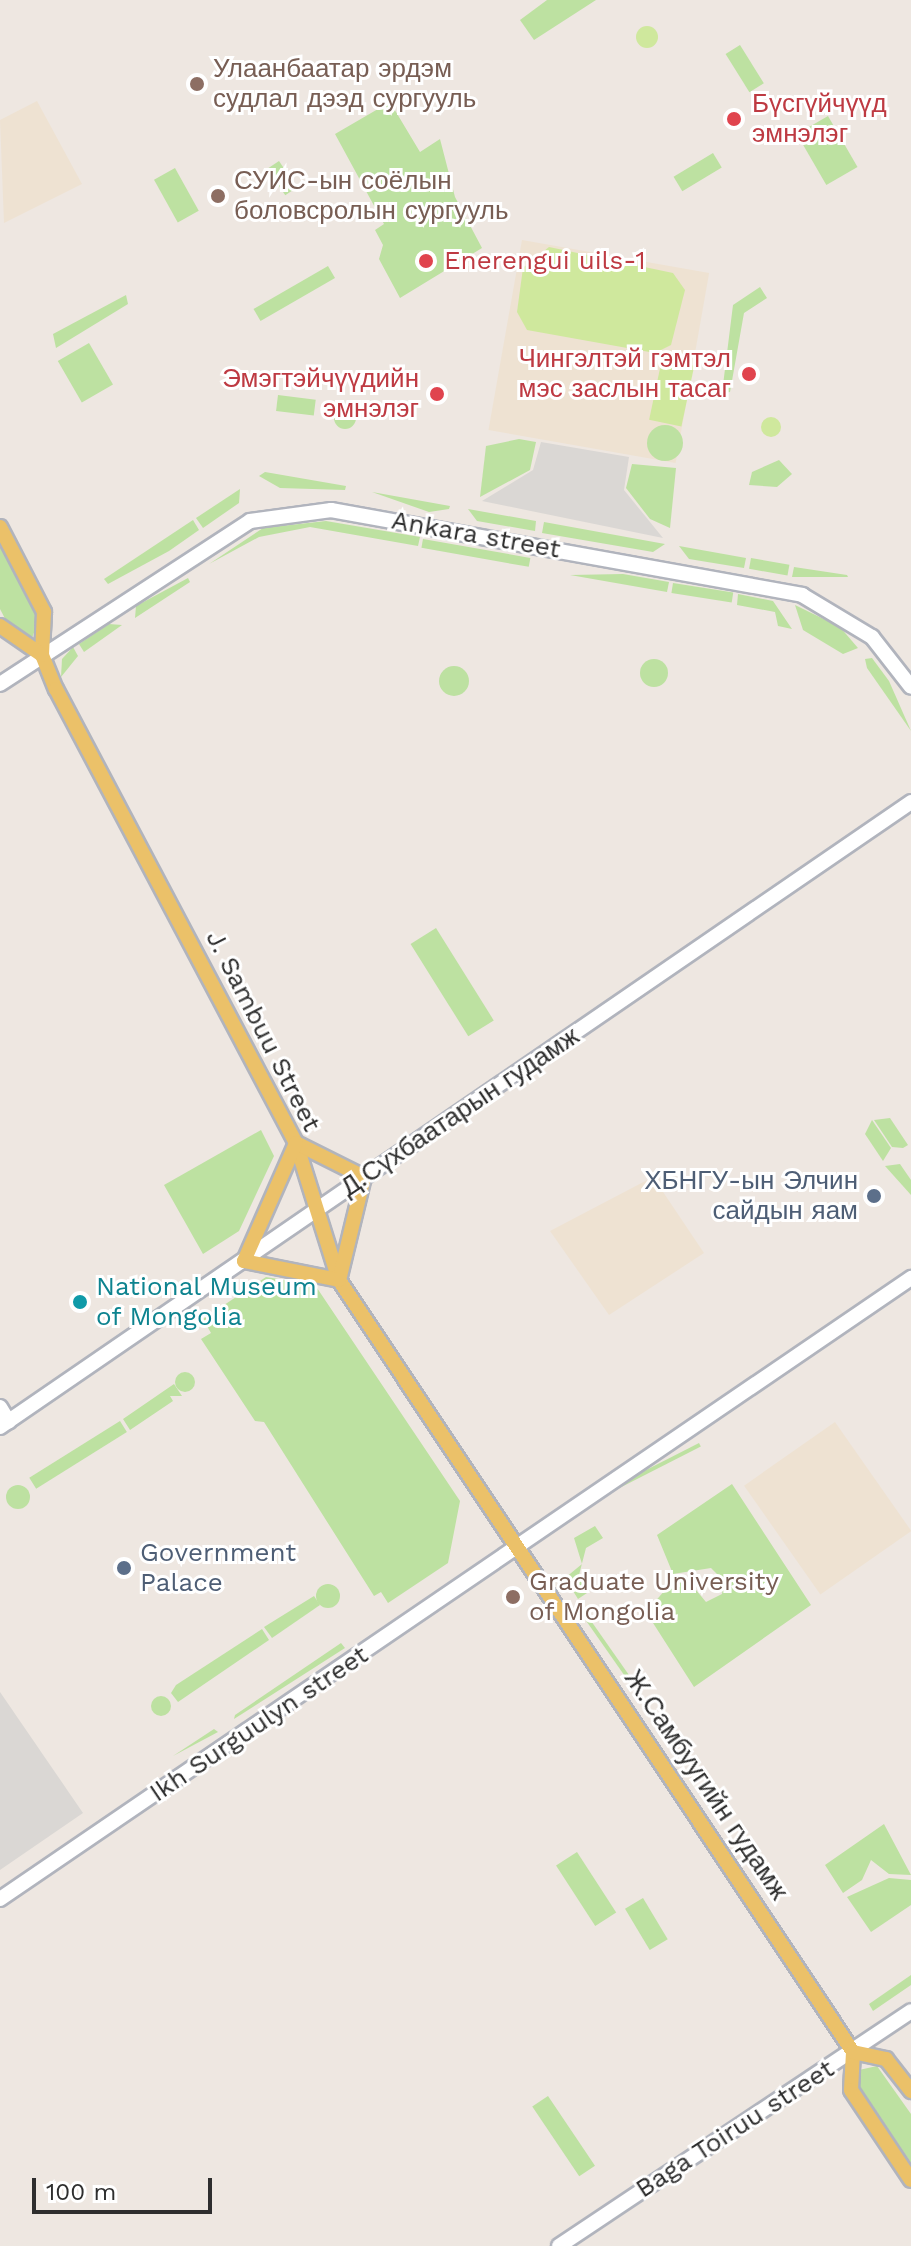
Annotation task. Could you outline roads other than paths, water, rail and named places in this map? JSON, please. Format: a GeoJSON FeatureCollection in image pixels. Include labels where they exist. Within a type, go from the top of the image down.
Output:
{"type":"FeatureCollection","features":[{"type":"Feature","properties":{"kind":"main road","name":"Ankara street"},"geometry":{"type":"LineString","coordinates":[[42,655],[250,521],[331,510],[802,595],[872,637],[911,687]]}},
{"type":"Feature","properties":{"kind":"main road"},"geometry":{"type":"LineString","coordinates":[[0,527],[44,612],[42,655]]}},
{"type":"Feature","properties":{"kind":"main road"},"geometry":{"type":"LineString","coordinates":[[0,626],[42,655]]}},
{"type":"Feature","properties":{"kind":"main road"},"geometry":{"type":"LineString","coordinates":[[0,684],[42,655]]}},
{"type":"Feature","properties":{"kind":"main road","name":"J. Sambuu Street"},"geometry":{"type":"LineString","coordinates":[[42,655],[296,1143],[314,1212],[339,1280],[517,1546]]}},
{"type":"Feature","properties":{"kind":"main road","name":"Д.Сүхбаатарын гудамж"},"geometry":{"type":"LineString","coordinates":[[4,1424],[911,802]]}},
{"type":"Feature","properties":{"kind":"main road"},"geometry":{"type":"LineString","coordinates":[[296,1143],[364,1177],[339,1280],[244,1261],[296,1143]]}},
{"type":"Feature","properties":{"kind":"main road","name":"Ikh Surguulyn street"},"geometry":{"type":"LineString","coordinates":[[0,1899],[911,1278]]}},
{"type":"Feature","properties":{"kind":"main road"},"geometry":{"type":"LineString","coordinates":[[0,1407],[4,1424]]}},
{"type":"Feature","properties":{"kind":"main road","name":"Ж.Самбуугийн гудамж"},"geometry":{"type":"LineString","coordinates":[[517,1546],[853,2052]]}},
{"type":"Feature","properties":{"kind":"main road","name":"Baga Toiruu street"},"geometry":{"type":"LineString","coordinates":[[559,2246],[911,2011]]}},
{"type":"Feature","properties":{"kind":"main road"},"geometry":{"type":"LineString","coordinates":[[911,2091],[881,2056],[853,2052],[851,2090],[911,2180]]}},
{"type":"Feature","properties":{"kind":"place","name":"Улаанбаатар эрдэм судлал дээд сургууль"},"geometry":{"type":"Point","coordinates":[197,84]}},
{"type":"Feature","properties":{"kind":"place","name":"Бүсгүйчүүд эмнэлэг"},"geometry":{"type":"Point","coordinates":[734,119]}},
{"type":"Feature","properties":{"kind":"place","name":"СУИС-ын соёлын боловсролын сургууль"},"geometry":{"type":"Point","coordinates":[218,196]}},
{"type":"Feature","properties":{"kind":"place","name":"Enerengui uils-1"},"geometry":{"type":"Point","coordinates":[426,261]}},
{"type":"Feature","properties":{"kind":"place","name":"Чингэлтэй гэмтэл мэс заслын тасаг"},"geometry":{"type":"Point","coordinates":[749,374]}},
{"type":"Feature","properties":{"kind":"place","name":"Эмэгтэйчүүдийн эмнэлэг"},"geometry":{"type":"Point","coordinates":[437,394]}},
{"type":"Feature","properties":{"kind":"place","name":"ХБНГУ-ын Элчин сайдын яам"},"geometry":{"type":"Point","coordinates":[874,1196]}},
{"type":"Feature","properties":{"kind":"place","name":"National Museum of Mongolia"},"geometry":{"type":"Point","coordinates":[80,1302]}},
{"type":"Feature","properties":{"kind":"place","name":"Government Palace"},"geometry":{"type":"Point","coordinates":[124,1568]}},
{"type":"Feature","properties":{"kind":"place","name":"Graduate University of Mongolia"},"geometry":{"type":"Point","coordinates":[513,1597]}}]}
